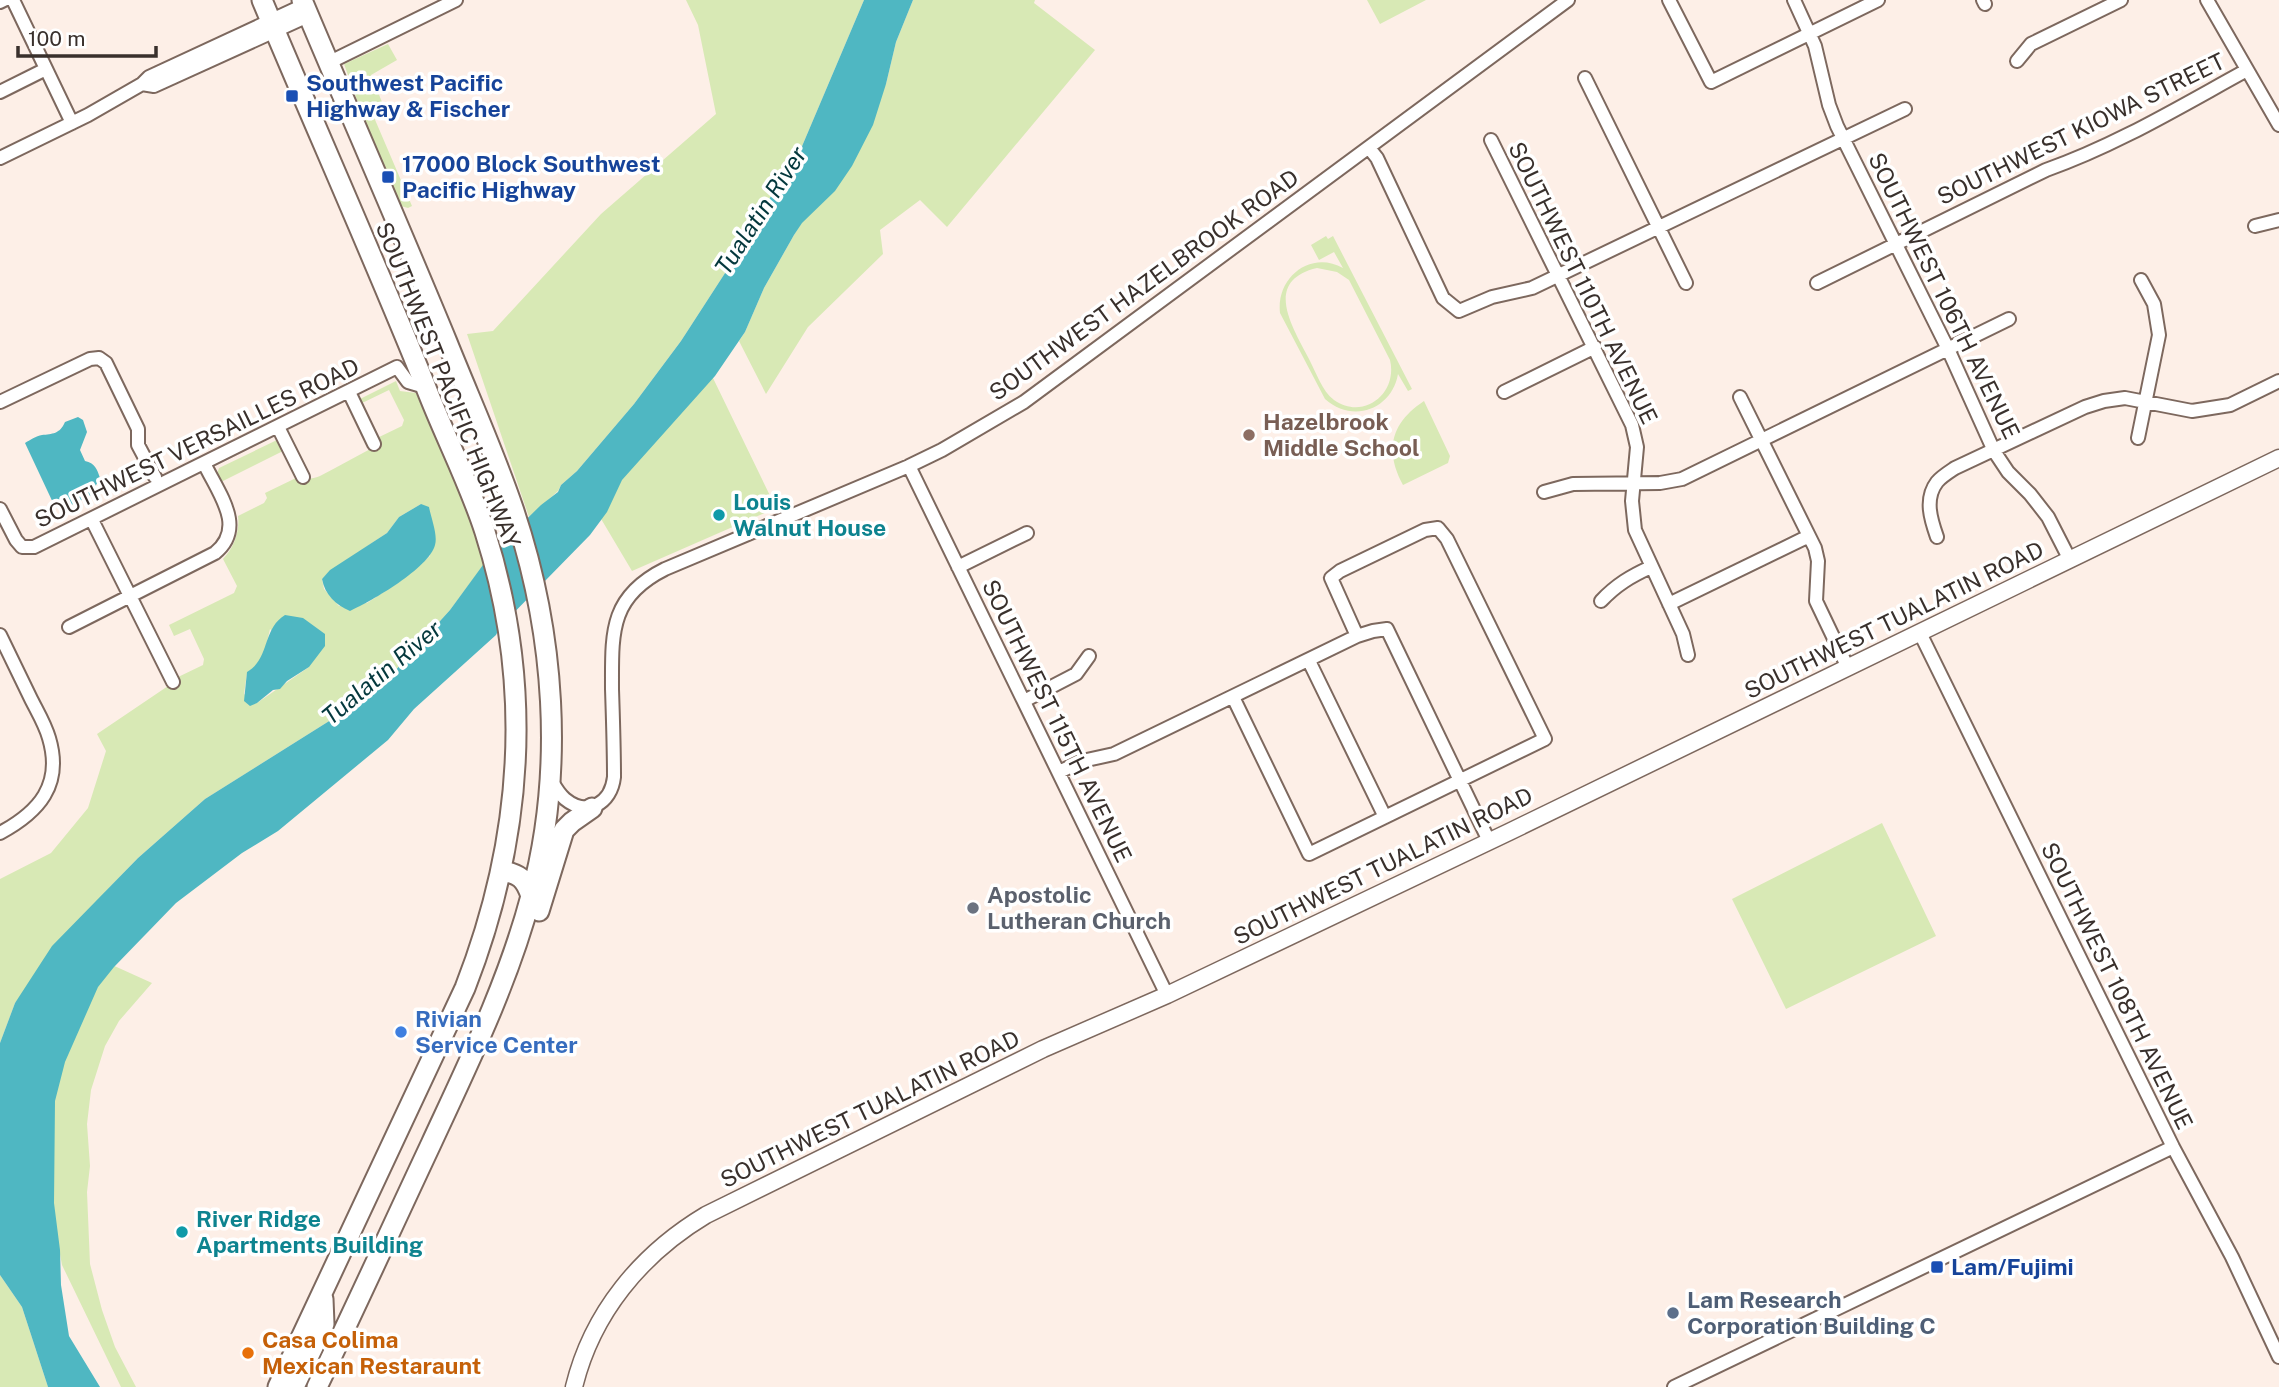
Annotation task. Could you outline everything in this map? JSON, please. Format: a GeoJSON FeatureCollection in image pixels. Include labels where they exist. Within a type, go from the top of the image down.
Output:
{"type":"FeatureCollection","features":[{"type":"Feature","properties":{"kind":"highway","name":"SOUTHWEST PACIFIC HIGHWAY"},"geometry":{"type":"LineString","coordinates":[[262,0],[481,519],[500,586],[516,699],[514,799],[502,871],[487,929],[465,988],[278,1387]]}},
{"type":"Feature","properties":{"kind":"highway","name":"SOUTHWEST PACIFIC HIGHWAY"},"geometry":{"type":"LineString","coordinates":[[304,7],[406,244],[515,513],[530,566],[547,655],[551,727],[550,778],[541,849],[531,895],[513,953],[473,1053],[317,1387]]}},
{"type":"Feature","properties":{"kind":"highway"},"geometry":{"type":"LineString","coordinates":[[513,953],[528,937],[534,924],[564,831],[592,808]]}},
{"type":"Feature","properties":{"kind":"highway"},"geometry":{"type":"LineString","coordinates":[[502,871],[517,874],[522,878],[531,895]]}},
{"type":"Feature","properties":{"kind":"highway"},"geometry":{"type":"LineString","coordinates":[[295,1387],[324,1324],[323,1294]]}},
{"type":"Feature","properties":{"kind":"main road","name":"SOUTHWEST TUALATIN ROAD"},"geometry":{"type":"LineString","coordinates":[[574,1387],[591,1339],[612,1301],[646,1260],[676,1234],[724,1206],[1043,1049],[1167,995],[1920,634],[2279,458]]}},
{"type":"Feature","properties":{"kind":"street"},"geometry":{"type":"LineString","coordinates":[[13,0],[72,123]]}},
{"type":"Feature","properties":{"kind":"street"},"geometry":{"type":"LineString","coordinates":[[328,63],[456,0]]}},
{"type":"Feature","properties":{"kind":"street","name":"SOUTHWEST HAZELBROOK ROAD"},"geometry":{"type":"LineString","coordinates":[[592,808],[604,801],[613,783],[613,638],[618,616],[632,592],[644,580],[909,466],[942,450],[1041,390],[1568,0]]}},
{"type":"Feature","properties":{"kind":"street"},"geometry":{"type":"LineString","coordinates":[[1669,0],[1711,82],[1878,0]]}},
{"type":"Feature","properties":{"kind":"street","name":"SOUTHWEST 106TH AVENUE"},"geometry":{"type":"LineString","coordinates":[[1794,0],[1822,69],[1829,105],[1837,126],[1948,349],[1994,451],[2048,517],[2070,560]]}},
{"type":"Feature","properties":{"kind":"street"},"geometry":{"type":"LineString","coordinates":[[2017,61],[2031,44],[2106,3],[2121,0]]}},
{"type":"Feature","properties":{"kind":"street"},"geometry":{"type":"LineString","coordinates":[[2212,2],[2247,70],[2274,103],[2279,125]]}},
{"type":"Feature","properties":{"kind":"street"},"geometry":{"type":"LineString","coordinates":[[0,158],[72,123],[142,84],[154,86],[304,7]]}},
{"type":"Feature","properties":{"kind":"street"},"geometry":{"type":"LineString","coordinates":[[0,92],[46,69]]}},
{"type":"Feature","properties":{"kind":"street","name":"SOUTHWEST KIOWA STREET"},"geometry":{"type":"LineString","coordinates":[[1817,283],[2046,170],[2077,160],[2159,119],[2247,70]]}},
{"type":"Feature","properties":{"kind":"street"},"geometry":{"type":"LineString","coordinates":[[1585,78],[1686,284]]}},
{"type":"Feature","properties":{"kind":"street"},"geometry":{"type":"LineString","coordinates":[[1369,148],[1377,158],[1443,298],[1459,311],[1492,297],[1532,288],[1905,109]]}},
{"type":"Feature","properties":{"kind":"street","name":"SOUTHWEST 110TH AVENUE"},"geometry":{"type":"LineString","coordinates":[[1491,140],[1595,347],[1636,437],[1637,462],[1632,500],[1635,530],[1683,634],[1688,655]]}},
{"type":"Feature","properties":{"kind":"street"},"geometry":{"type":"LineString","coordinates":[[2255,226],[2279,220]]}},
{"type":"Feature","properties":{"kind":"street"},"geometry":{"type":"LineString","coordinates":[[2138,438],[2159,335],[2154,304],[2141,280]]}},
{"type":"Feature","properties":{"kind":"street"},"geometry":{"type":"LineString","coordinates":[[1544,492],[1573,484],[1660,483],[1682,479],[2008,319]]}},
{"type":"Feature","properties":{"kind":"street"},"geometry":{"type":"LineString","coordinates":[[1504,392],[1595,347]]}},
{"type":"Feature","properties":{"kind":"street"},"geometry":{"type":"LineString","coordinates":[[0,402],[90,359],[99,358],[106,363],[138,429],[138,445],[155,477]]}},
{"type":"Feature","properties":{"kind":"street","name":"SOUTHWEST VERSAILLES ROAD"},"geometry":{"type":"LineString","coordinates":[[0,509],[22,547],[34,547],[397,367],[408,382],[425,387]]}},
{"type":"Feature","properties":{"kind":"street"},"geometry":{"type":"LineString","coordinates":[[1937,537],[1930,516],[1930,499],[1937,482],[1955,468],[2085,407],[2126,398],[2192,411],[2230,405],[2279,381]]}},
{"type":"Feature","properties":{"kind":"street"},"geometry":{"type":"LineString","coordinates":[[349,392],[374,444]]}},
{"type":"Feature","properties":{"kind":"street"},"geometry":{"type":"LineString","coordinates":[[1740,397],[1809,536],[1818,561],[1816,601],[1848,668]]}},
{"type":"Feature","properties":{"kind":"street"},"geometry":{"type":"LineString","coordinates":[[278,427],[303,477]]}},
{"type":"Feature","properties":{"kind":"street"},"geometry":{"type":"LineString","coordinates":[[69,627],[215,553],[225,545],[230,531],[230,520],[204,463]]}},
{"type":"Feature","properties":{"kind":"street","name":"SOUTHWEST 115TH AVENUE"},"geometry":{"type":"LineString","coordinates":[[909,466],[1167,995]]}},
{"type":"Feature","properties":{"kind":"street"},"geometry":{"type":"LineString","coordinates":[[92,520],[173,682]]}},
{"type":"Feature","properties":{"kind":"street"},"geometry":{"type":"LineString","coordinates":[[1233,697],[1309,854],[1545,739],[1447,539],[1438,528],[1425,530],[1340,571],[1332,578],[1357,636]]}},
{"type":"Feature","properties":{"kind":"street"},"geometry":{"type":"LineString","coordinates":[[958,567],[1027,533]]}},
{"type":"Feature","properties":{"kind":"street"},"geometry":{"type":"LineString","coordinates":[[1669,604],[1809,536]]}},
{"type":"Feature","properties":{"kind":"street"},"geometry":{"type":"LineString","coordinates":[[1601,601],[1630,576],[1651,567]]}},
{"type":"Feature","properties":{"kind":"street"},"geometry":{"type":"LineString","coordinates":[[1059,772],[1082,761],[1114,754],[1357,636],[1387,629],[1489,841]]}},
{"type":"Feature","properties":{"kind":"street","name":"SOUTHWEST 108TH AVENUE"},"geometry":{"type":"LineString","coordinates":[[1920,634],[2279,1357]]}},
{"type":"Feature","properties":{"kind":"street"},"geometry":{"type":"LineString","coordinates":[[0,635],[48,735],[53,763],[46,794],[37,808],[20,823],[0,833]]}},
{"type":"Feature","properties":{"kind":"street"},"geometry":{"type":"LineString","coordinates":[[1024,701],[1076,674],[1089,656]]}},
{"type":"Feature","properties":{"kind":"street"},"geometry":{"type":"LineString","coordinates":[[1309,661],[1385,817]]}},
{"type":"Feature","properties":{"kind":"street"},"geometry":{"type":"LineString","coordinates":[[550,778],[566,800],[592,808]]}},
{"type":"Feature","properties":{"kind":"street"},"geometry":{"type":"LineString","coordinates":[[1674,1387],[2173,1147]]}},
{"type":"Feature","properties":{"kind":"green space"},"geometry":{"type":"Polygon","coordinates":[[[686,0],[864,0],[800,151],[759,215],[751,233],[681,341],[634,404],[577,471],[529,517],[467,334],[493,331],[601,214],[716,114],[698,25],[686,0]]]}},
{"type":"Feature","properties":{"kind":"green space"},"geometry":{"type":"Polygon","coordinates":[[[913,0],[1035,0],[1034,3],[1095,50],[947,227],[920,200],[880,230],[883,254],[808,327],[766,394],[739,341],[764,288],[794,235],[886,84],[896,42],[913,0]]]}},
{"type":"Feature","properties":{"kind":"green space"},"geometry":{"type":"Polygon","coordinates":[[[1367,0],[1426,0],[1380,24],[1367,0]]]}},
{"type":"Feature","properties":{"kind":"green space"},"geometry":{"type":"Polygon","coordinates":[[[388,44],[397,60],[371,75],[382,102],[370,108],[412,206],[408,208],[401,206],[344,64],[388,44]]]}},
{"type":"Feature","properties":{"kind":"green space"},"geometry":{"type":"Polygon","coordinates":[[[1326,236],[1328,239],[1333,236],[1412,389],[1408,391],[1398,374],[1388,396],[1370,409],[1347,411],[1325,399],[1280,313],[1284,288],[1298,270],[1319,262],[1343,268],[1334,252],[1319,260],[1311,245],[1326,236]],[[1317,268],[1300,274],[1290,283],[1286,294],[1286,307],[1296,334],[1326,392],[1345,406],[1357,407],[1367,405],[1384,393],[1391,372],[1390,360],[1349,280],[1337,272],[1317,268]]]}},
{"type":"Feature","properties":{"kind":"green space"},"geometry":{"type":"Polygon","coordinates":[[[712,376],[776,508],[632,571],[591,502],[712,376]]]}},
{"type":"Feature","properties":{"kind":"green space"},"geometry":{"type":"Polygon","coordinates":[[[396,381],[400,391],[416,393],[459,489],[485,563],[450,610],[394,672],[334,718],[205,799],[138,858],[107,890],[15,1003],[0,1043],[0,879],[51,853],[88,808],[106,751],[97,734],[176,678],[203,665],[204,659],[190,629],[174,636],[169,625],[234,593],[237,586],[223,559],[235,539],[238,516],[264,503],[267,498],[265,493],[296,478],[298,482],[320,476],[378,445],[375,439],[402,426],[404,420],[389,390],[358,405],[356,401],[396,381]],[[421,504],[399,517],[387,533],[322,579],[324,589],[339,606],[367,603],[399,582],[430,556],[421,504]],[[270,629],[260,659],[247,673],[244,694],[257,703],[309,667],[270,629]]]}},
{"type":"Feature","properties":{"kind":"green space"},"geometry":{"type":"Polygon","coordinates":[[[1424,401],[1450,456],[1448,463],[1403,485],[1394,460],[1394,438],[1404,418],[1424,401]]]}},
{"type":"Feature","properties":{"kind":"green space"},"geometry":{"type":"Polygon","coordinates":[[[277,440],[283,451],[221,482],[217,474],[219,468],[277,440]]]}},
{"type":"Feature","properties":{"kind":"green space"},"geometry":{"type":"Polygon","coordinates":[[[1882,823],[1936,936],[1786,1009],[1732,899],[1882,823]]]}},
{"type":"Feature","properties":{"kind":"green space"},"geometry":{"type":"Polygon","coordinates":[[[110,964],[152,983],[119,1021],[105,1046],[91,1090],[87,1124],[90,1264],[115,1347],[136,1387],[121,1387],[62,1265],[55,1227],[50,1129],[63,1050],[110,964]]]}},
{"type":"Feature","properties":{"kind":"green space"},"geometry":{"type":"Polygon","coordinates":[[[0,1275],[22,1307],[48,1387],[0,1387],[0,1275]]]}},
{"type":"Feature","properties":{"kind":"water","name":"Tualatin River"},"geometry":{"type":"Polygon","coordinates":[[[864,0],[913,0],[896,42],[873,125],[852,166],[835,191],[802,223],[794,235],[764,288],[745,332],[715,376],[622,480],[607,512],[590,535],[500,627],[496,635],[414,709],[388,740],[278,831],[242,853],[176,903],[98,987],[65,1062],[55,1101],[54,1203],[61,1285],[69,1336],[100,1387],[48,1387],[22,1307],[0,1275],[0,1043],[15,1003],[52,946],[138,858],[205,799],[334,718],[394,672],[450,610],[491,554],[558,492],[561,485],[577,471],[634,404],[681,341],[800,151],[864,0]]]}},
{"type":"Feature","properties":{"kind":"water"},"geometry":{"type":"Polygon","coordinates":[[[78,417],[83,420],[87,432],[80,450],[85,461],[95,467],[100,478],[90,496],[63,509],[55,507],[25,443],[38,436],[55,433],[65,422],[78,417]]]}},
{"type":"Feature","properties":{"kind":"water"},"geometry":{"type":"Polygon","coordinates":[[[421,504],[429,507],[436,536],[431,554],[411,573],[372,600],[350,611],[340,606],[328,595],[322,579],[330,570],[387,533],[399,517],[421,504]]]}},
{"type":"Feature","properties":{"kind":"water"},"geometry":{"type":"Polygon","coordinates":[[[285,615],[303,618],[325,634],[325,646],[309,667],[287,681],[280,689],[273,690],[250,706],[244,701],[247,672],[259,660],[273,628],[285,615]]]}},
{"type":"Feature","properties":{"kind":"place","name":"Southwest Pacific Highway & Fischer"},"geometry":{"type":"Point","coordinates":[292,96]}},
{"type":"Feature","properties":{"kind":"place","name":"17000 Block Southwest Pacific Highway"},"geometry":{"type":"Point","coordinates":[388,177]}},
{"type":"Feature","properties":{"kind":"place","name":"Hazelbrook Middle School"},"geometry":{"type":"Point","coordinates":[1249,435]}},
{"type":"Feature","properties":{"kind":"place","name":"Louis Walnut House"},"geometry":{"type":"Point","coordinates":[719,515]}},
{"type":"Feature","properties":{"kind":"place","name":"Apostolic Lutheran Church"},"geometry":{"type":"Point","coordinates":[973,908]}},
{"type":"Feature","properties":{"kind":"place","name":"Rivian Service Center"},"geometry":{"type":"Point","coordinates":[401,1032]}},
{"type":"Feature","properties":{"kind":"place","name":"River Ridge Apartments Building"},"geometry":{"type":"Point","coordinates":[182,1232]}},
{"type":"Feature","properties":{"kind":"place","name":"Lam/Fujimi"},"geometry":{"type":"Point","coordinates":[1937,1267]}},
{"type":"Feature","properties":{"kind":"place","name":"Lam Research Corporation Building C"},"geometry":{"type":"Point","coordinates":[1673,1313]}},
{"type":"Feature","properties":{"kind":"place","name":"Casa Colima Mexican Restaraunt"},"geometry":{"type":"Point","coordinates":[248,1353]}}]}
